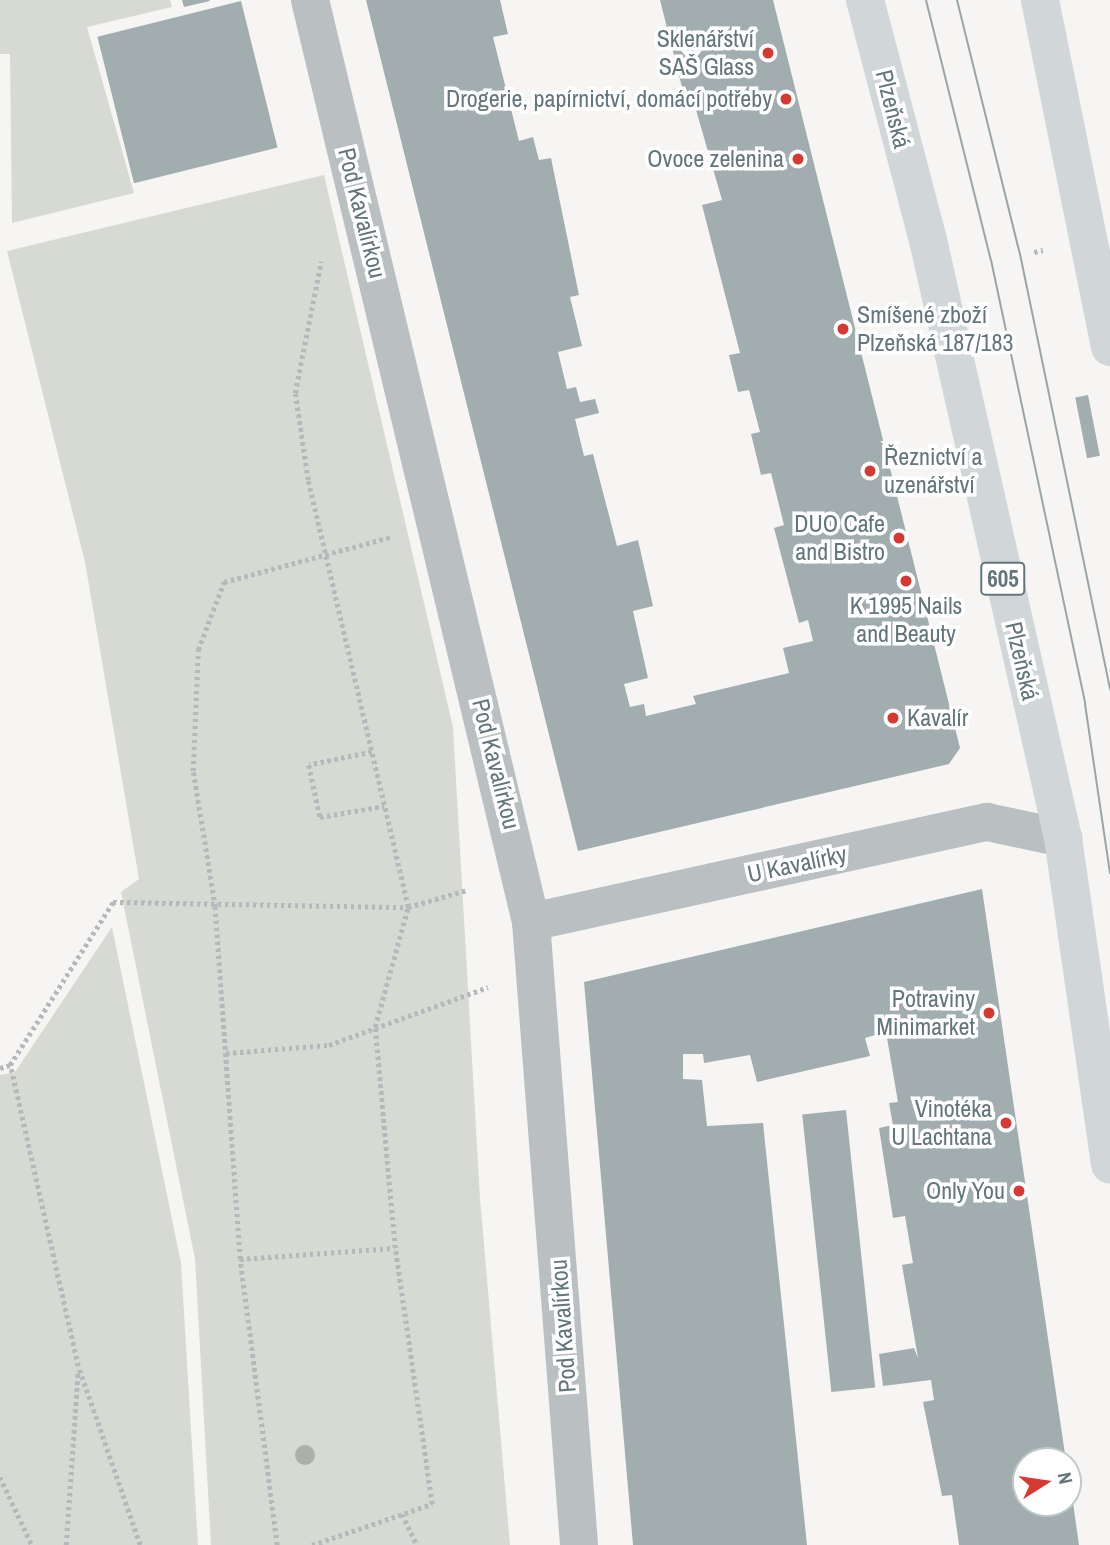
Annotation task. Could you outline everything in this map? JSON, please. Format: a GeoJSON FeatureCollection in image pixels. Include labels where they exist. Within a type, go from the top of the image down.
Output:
{"type":"FeatureCollection","features":[{"type":"Feature","properties":{"kind":"main road","name":"Plzeňská"},"geometry":{"type":"LineString","coordinates":[[865,0],[928,240],[1063,838],[1110,1165]]}},
{"type":"Feature","properties":{"kind":"main road"},"geometry":{"type":"LineString","coordinates":[[1040,0],[1110,347]]}},
{"type":"Feature","properties":{"kind":"street","name":"Pod Kavalírkou"},"geometry":{"type":"LineString","coordinates":[[310,0],[531,922],[579,1545]]}},
{"type":"Feature","properties":{"kind":"street","name":"U Kavalírky"},"geometry":{"type":"LineString","coordinates":[[531,922],[987,822],[1063,838]]}},
{"type":"Feature","properties":{"kind":"path"},"geometry":{"type":"LineString","coordinates":[[312,1545],[432,1504],[395,1248],[375,1027],[408,907],[326,556],[295,394],[323,252]]}},
{"type":"Feature","properties":{"kind":"path"},"geometry":{"type":"LineString","coordinates":[[277,1545],[240,1259],[215,906],[193,771],[198,650],[209,609],[224,582],[326,556],[437,523]]}},
{"type":"Feature","properties":{"kind":"path"},"geometry":{"type":"LineString","coordinates":[[372,752],[309,765],[320,817],[384,806]]}},
{"type":"Feature","properties":{"kind":"path"},"geometry":{"type":"LineString","coordinates":[[0,1068],[10,1065],[113,902],[215,906],[408,907],[467,890]]}},
{"type":"Feature","properties":{"kind":"path"},"geometry":{"type":"LineString","coordinates":[[226,1053],[329,1045],[536,971]]}},
{"type":"Feature","properties":{"kind":"path"},"geometry":{"type":"LineString","coordinates":[[10,1065],[78,1366],[140,1545]]}},
{"type":"Feature","properties":{"kind":"path"},"geometry":{"type":"LineString","coordinates":[[240,1259],[395,1248]]}},
{"type":"Feature","properties":{"kind":"path"},"geometry":{"type":"LineString","coordinates":[[66,1545],[78,1366]]}},
{"type":"Feature","properties":{"kind":"path"},"geometry":{"type":"LineString","coordinates":[[0,1477],[32,1545]]}},
{"type":"Feature","properties":{"kind":"path"},"geometry":{"type":"LineString","coordinates":[[402,1514],[416,1545]]}},
{"type":"Feature","properties":{"kind":"shaded area"},"geometry":{"type":"Polygon","coordinates":[[[0,0],[170,0],[172,7],[87,27],[134,193],[12,223],[10,54],[0,54],[0,0]]]}},
{"type":"Feature","properties":{"kind":"shaded area"},"geometry":{"type":"Polygon","coordinates":[[[324,175],[453,727],[480,1198],[510,1545],[211,1545],[195,1259],[121,892],[139,879],[85,562],[7,251],[324,175]]]}},
{"type":"Feature","properties":{"kind":"shaded area"},"geometry":{"type":"Polygon","coordinates":[[[112,927],[181,1263],[198,1545],[0,1545],[0,1075],[15,1072],[112,927]]]}},
{"type":"Feature","properties":{"kind":"building"},"geometry":{"type":"Polygon","coordinates":[[[182,0],[209,0],[210,1],[184,7],[182,0]]]}},
{"type":"Feature","properties":{"kind":"building"},"geometry":{"type":"Polygon","coordinates":[[[366,0],[500,0],[508,34],[493,37],[519,141],[533,137],[539,160],[551,158],[579,295],[570,297],[582,346],[558,352],[567,389],[576,387],[580,402],[595,399],[599,413],[575,419],[584,456],[593,454],[617,546],[638,540],[653,606],[633,611],[648,678],[624,684],[630,707],[644,704],[646,716],[696,704],[693,696],[789,673],[783,648],[813,641],[808,620],[799,623],[774,528],[784,525],[771,473],[761,475],[751,434],[760,432],[749,390],[738,392],[729,355],[740,353],[702,205],[722,200],[692,96],[685,99],[660,0],[773,0],[960,748],[949,764],[578,851],[366,0]]]}},
{"type":"Feature","properties":{"kind":"building"},"geometry":{"type":"Polygon","coordinates":[[[241,1],[278,148],[134,183],[97,37],[241,1]]]}},
{"type":"Feature","properties":{"kind":"building"},"geometry":{"type":"Polygon","coordinates":[[[1088,395],[1100,456],[1087,458],[1075,397],[1088,395]]]}},
{"type":"Feature","properties":{"kind":"building"},"geometry":{"type":"Polygon","coordinates":[[[982,889],[1064,1447],[1012,1447],[1012,1517],[1075,1517],[1079,1545],[959,1545],[952,1495],[942,1496],[923,1402],[934,1400],[931,1380],[883,1386],[879,1354],[914,1348],[918,1358],[902,1265],[913,1263],[905,1216],[893,1218],[879,1128],[893,1125],[889,1103],[898,1102],[886,1032],[865,1038],[870,1056],[757,1082],[750,1055],[704,1063],[703,1054],[683,1054],[683,1079],[702,1080],[707,1126],[763,1123],[807,1545],[633,1545],[584,982],[982,889]]]}},
{"type":"Feature","properties":{"kind":"building"},"geometry":{"type":"Polygon","coordinates":[[[846,1110],[875,1387],[831,1392],[802,1115],[846,1110]]]}},
{"type":"Feature","properties":{"kind":"tram line"},"geometry":{"type":"LineString","coordinates":[[926,0],[991,260],[1085,704],[1110,873]]}},
{"type":"Feature","properties":{"kind":"tram line"},"geometry":{"type":"LineString","coordinates":[[957,0],[1020,254],[1110,690]]}},
{"type":"Feature","properties":{"kind":"place","name":"Sklenářství SAŠ Glass"},"geometry":{"type":"Point","coordinates":[768,53]}},
{"type":"Feature","properties":{"kind":"place","name":"Drogerie, papírnictví, domácí potřeby"},"geometry":{"type":"Point","coordinates":[786,99]}},
{"type":"Feature","properties":{"kind":"place","name":"Ovoce zelenina"},"geometry":{"type":"Point","coordinates":[798,159]}},
{"type":"Feature","properties":{"kind":"place","name":"Smíšené zboží Plzeňská 187/183"},"geometry":{"type":"Point","coordinates":[843,329]}},
{"type":"Feature","properties":{"kind":"place","name":"Řeznictví a uzenářství"},"geometry":{"type":"Point","coordinates":[870,471]}},
{"type":"Feature","properties":{"kind":"place","name":"DUO Cafe and Bistro"},"geometry":{"type":"Point","coordinates":[899,538]}},
{"type":"Feature","properties":{"kind":"place","name":"K 1995 Nails and Beauty"},"geometry":{"type":"Point","coordinates":[906,581]}},
{"type":"Feature","properties":{"kind":"place","name":"Kavalír"},"geometry":{"type":"Point","coordinates":[893,718]}},
{"type":"Feature","properties":{"kind":"place","name":"Potraviny Minimarket"},"geometry":{"type":"Point","coordinates":[989,1013]}},
{"type":"Feature","properties":{"kind":"place","name":"Vinotéka U Lachtana"},"geometry":{"type":"Point","coordinates":[1006,1123]}},
{"type":"Feature","properties":{"kind":"place","name":"Only You"},"geometry":{"type":"Point","coordinates":[1019,1191]}}]}
